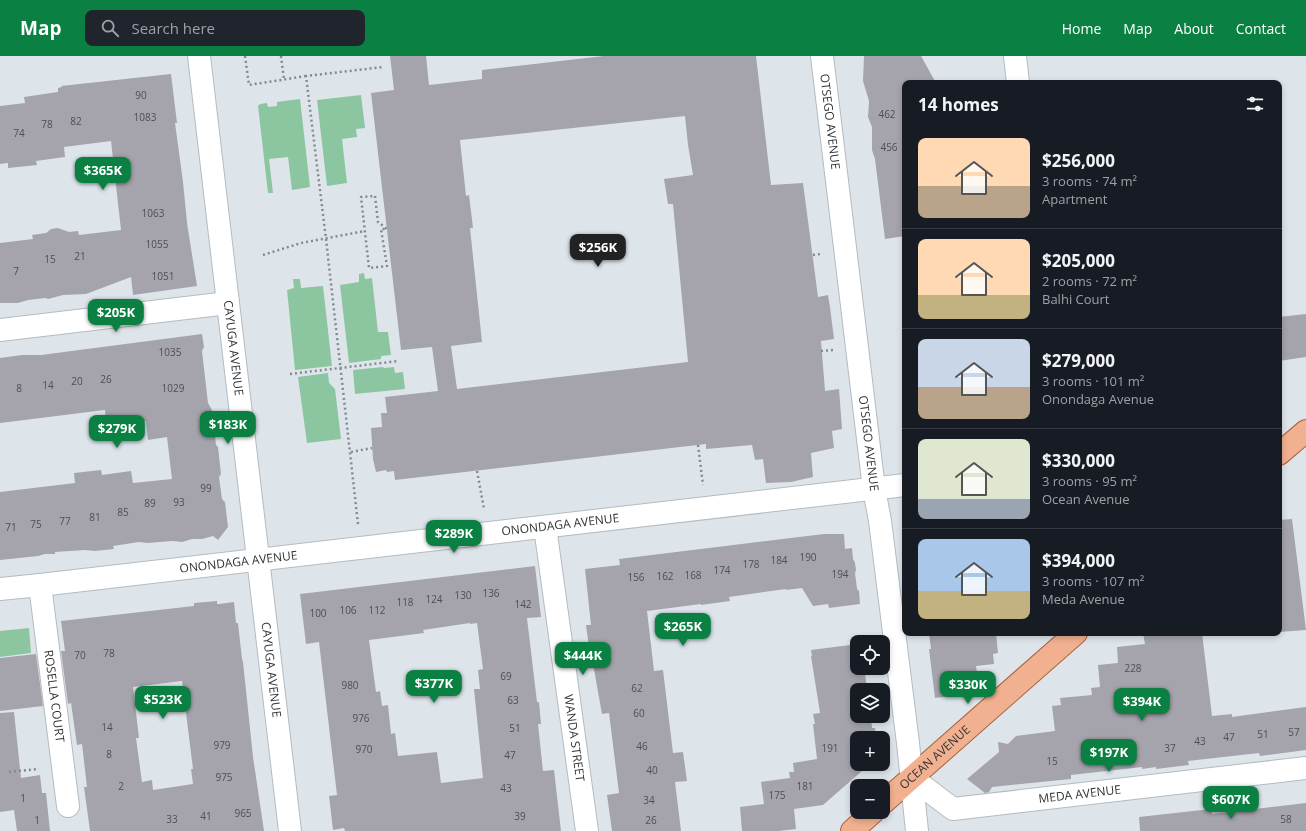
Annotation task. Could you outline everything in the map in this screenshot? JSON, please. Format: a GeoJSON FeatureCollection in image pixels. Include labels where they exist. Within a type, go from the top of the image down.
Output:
{"type":"FeatureCollection","features":[{"type":"Feature","properties":{"kind":"main road"},"geometry":{"type":"LineString","coordinates":[[1282,451],[1306,431]]}},
{"type":"Feature","properties":{"kind":"main road","name":"OCEAN AVENUE"},"geometry":{"type":"LineString","coordinates":[[890,797],[1073,636]]}},
{"type":"Feature","properties":{"kind":"main road"},"geometry":{"type":"LineString","coordinates":[[852,831],[865,819]]}},
{"type":"Feature","properties":{"kind":"street","name":"CAYUGA AVENUE"},"geometry":{"type":"LineString","coordinates":[[199,56],[290,831]]}},
{"type":"Feature","properties":{"kind":"street","name":"OTSEGO AVENUE"},"geometry":{"type":"LineString","coordinates":[[822,56],[874,489],[880,521],[912,778],[917,831]]}},
{"type":"Feature","properties":{"kind":"street"},"geometry":{"type":"LineString","coordinates":[[1015,56],[1018,80]]}},
{"type":"Feature","properties":{"kind":"street"},"geometry":{"type":"LineString","coordinates":[[0,330],[228,303]]}},
{"type":"Feature","properties":{"kind":"street","name":"ONONDAGA AVENUE"},"geometry":{"type":"LineString","coordinates":[[0,589],[902,485]]}},
{"type":"Feature","properties":{"kind":"street","name":"WANDA STREET"},"geometry":{"type":"LineString","coordinates":[[545,527],[587,831]]}},
{"type":"Feature","properties":{"kind":"street","name":"ROSELLA COURT"},"geometry":{"type":"LineString","coordinates":[[40,585],[68,806]]}},
{"type":"Feature","properties":{"kind":"street","name":"MEDA AVENUE"},"geometry":{"type":"LineString","coordinates":[[912,778],[953,809],[1306,768]]}},
{"type":"Feature","properties":{"kind":"path"},"geometry":{"type":"LineString","coordinates":[[244,56],[249,85],[306,76],[383,67]]}},
{"type":"Feature","properties":{"kind":"path"},"geometry":{"type":"LineString","coordinates":[[281,56],[284,80]]}},
{"type":"Feature","properties":{"kind":"path"},"geometry":{"type":"LineString","coordinates":[[306,76],[355,485]]}},
{"type":"Feature","properties":{"kind":"path"},"geometry":{"type":"LineString","coordinates":[[375,196],[378,222],[387,229],[381,229],[387,266],[369,268],[365,231],[361,197],[375,196]]}},
{"type":"Feature","properties":{"kind":"path"},"geometry":{"type":"LineString","coordinates":[[263,255],[301,243],[365,231]]}},
{"type":"Feature","properties":{"kind":"path"},"geometry":{"type":"LineString","coordinates":[[290,374],[398,360]]}},
{"type":"Feature","properties":{"kind":"path"},"geometry":{"type":"LineString","coordinates":[[698,445],[704,489]]}},
{"type":"Feature","properties":{"kind":"path"},"geometry":{"type":"LineString","coordinates":[[351,452],[372,448]]}},
{"type":"Feature","properties":{"kind":"path"},"geometry":{"type":"LineString","coordinates":[[477,471],[484,512]]}},
{"type":"Feature","properties":{"kind":"path"},"geometry":{"type":"LineString","coordinates":[[9,772],[42,768]]}},
{"type":"Feature","properties":{"kind":"green space"},"geometry":{"type":"Polygon","coordinates":[[[361,95],[365,128],[356,129],[357,137],[342,139],[347,183],[327,186],[317,100],[361,95]]]}},
{"type":"Feature","properties":{"kind":"green space"},"geometry":{"type":"Polygon","coordinates":[[[300,99],[310,187],[292,190],[288,157],[269,159],[273,193],[268,193],[258,106],[260,104],[267,103],[268,107],[277,106],[277,102],[300,99]]]}},
{"type":"Feature","properties":{"kind":"green space"},"geometry":{"type":"Polygon","coordinates":[[[364,273],[365,279],[372,278],[378,332],[388,332],[391,355],[381,356],[381,359],[349,363],[340,285],[359,282],[359,274],[364,273]]]}},
{"type":"Feature","properties":{"kind":"green space"},"geometry":{"type":"Polygon","coordinates":[[[293,279],[300,279],[301,288],[323,286],[332,366],[295,370],[287,290],[294,288],[293,279]]]}},
{"type":"Feature","properties":{"kind":"green space"},"geometry":{"type":"Polygon","coordinates":[[[394,367],[395,373],[403,372],[405,389],[355,394],[353,370],[394,367]]]}},
{"type":"Feature","properties":{"kind":"green space"},"geometry":{"type":"Polygon","coordinates":[[[328,373],[329,383],[335,389],[341,439],[307,443],[298,377],[328,373]]]}},
{"type":"Feature","properties":{"kind":"green space"},"geometry":{"type":"Polygon","coordinates":[[[29,628],[31,653],[0,657],[0,631],[29,628]]]}},
{"type":"Feature","properties":{"kind":"building"},"geometry":{"type":"Polygon","coordinates":[[[390,56],[426,56],[429,85],[482,79],[482,70],[604,56],[756,56],[771,185],[803,183],[818,297],[828,295],[830,307],[834,339],[821,341],[825,391],[839,389],[842,429],[832,431],[834,448],[811,453],[813,477],[791,482],[766,483],[763,459],[755,460],[752,445],[706,449],[706,444],[395,480],[394,471],[387,472],[386,470],[376,472],[373,459],[371,428],[382,427],[381,413],[387,413],[385,397],[438,391],[432,347],[401,350],[371,93],[394,90],[390,56]],[[685,116],[460,140],[466,196],[469,195],[473,228],[470,228],[482,342],[451,346],[457,389],[688,362],[673,204],[668,204],[664,179],[693,175],[685,116]]]}},
{"type":"Feature","properties":{"kind":"building"},"geometry":{"type":"Polygon","coordinates":[[[864,56],[921,56],[934,80],[902,80],[902,236],[885,239],[875,159],[872,150],[872,127],[868,117],[869,101],[863,81],[864,56]]]}},
{"type":"Feature","properties":{"kind":"building"},"geometry":{"type":"Polygon","coordinates":[[[171,74],[177,123],[175,123],[187,223],[197,286],[133,295],[131,277],[86,294],[63,295],[48,299],[28,300],[18,303],[0,303],[0,243],[33,239],[32,235],[46,233],[51,229],[58,228],[69,232],[78,231],[79,235],[121,230],[111,141],[64,147],[65,157],[36,161],[37,165],[8,168],[8,163],[0,164],[0,106],[25,103],[24,97],[58,92],[58,88],[62,87],[61,86],[171,74]]]}},
{"type":"Feature","properties":{"kind":"building"},"geometry":{"type":"Polygon","coordinates":[[[1306,314],[1306,357],[1282,361],[1282,317],[1306,314]]]}},
{"type":"Feature","properties":{"kind":"building"},"geometry":{"type":"Polygon","coordinates":[[[202,334],[204,347],[202,351],[208,403],[212,410],[216,445],[218,447],[221,474],[219,477],[222,499],[225,502],[228,527],[218,540],[213,536],[182,542],[139,542],[113,546],[114,549],[55,552],[55,554],[0,560],[0,492],[75,483],[74,473],[101,470],[102,475],[131,471],[133,483],[172,479],[167,437],[148,440],[146,421],[106,424],[105,410],[0,423],[0,358],[22,355],[41,355],[202,334]]]}},
{"type":"Feature","properties":{"kind":"building"},"geometry":{"type":"Polygon","coordinates":[[[1292,519],[1306,630],[1282,632],[1282,520],[1292,519]]]}},
{"type":"Feature","properties":{"kind":"building"},"geometry":{"type":"Polygon","coordinates":[[[824,534],[844,534],[845,549],[852,548],[860,604],[829,608],[828,604],[813,606],[802,588],[729,597],[730,601],[647,611],[654,671],[663,670],[673,753],[683,752],[687,781],[675,782],[681,831],[612,831],[607,795],[619,793],[609,713],[602,714],[589,647],[586,625],[591,625],[585,569],[620,565],[619,559],[824,534]]]}},
{"type":"Feature","properties":{"kind":"building"},"geometry":{"type":"Polygon","coordinates":[[[535,566],[541,617],[527,618],[537,702],[539,702],[541,724],[538,724],[543,771],[554,770],[561,831],[345,831],[344,828],[333,830],[329,796],[337,795],[319,642],[306,644],[300,594],[535,566]],[[477,623],[423,630],[424,633],[369,640],[376,692],[380,691],[382,706],[388,705],[391,734],[395,733],[398,756],[437,752],[441,783],[483,778],[474,689],[480,689],[478,670],[483,669],[477,623]]]}},
{"type":"Feature","properties":{"kind":"building"},"geometry":{"type":"Polygon","coordinates":[[[217,601],[217,604],[219,604],[234,602],[243,662],[253,757],[264,831],[90,831],[84,787],[87,787],[82,744],[77,745],[71,703],[68,704],[61,651],[65,651],[61,621],[194,606],[194,603],[217,601]],[[182,681],[133,687],[139,738],[136,738],[142,782],[152,780],[153,790],[193,784],[191,769],[193,769],[182,681]]]}},
{"type":"Feature","properties":{"kind":"building"},"geometry":{"type":"Polygon","coordinates":[[[929,636],[996,636],[998,653],[993,654],[994,664],[976,666],[978,679],[958,681],[960,695],[935,698],[929,649],[931,649],[929,636]]]}},
{"type":"Feature","properties":{"kind":"building"},"geometry":{"type":"Polygon","coordinates":[[[1144,636],[1202,636],[1212,716],[1232,714],[1232,717],[1306,707],[1306,750],[1260,756],[1259,753],[1188,761],[1189,765],[1156,769],[1156,767],[1142,769],[1142,767],[1071,775],[1071,779],[992,787],[989,792],[985,793],[967,779],[999,752],[998,742],[1008,744],[1016,736],[1055,731],[1052,706],[1061,705],[1060,698],[1092,695],[1091,688],[1100,687],[1098,665],[1118,663],[1117,647],[1145,644],[1144,636]]]}},
{"type":"Feature","properties":{"kind":"building"},"geometry":{"type":"Polygon","coordinates":[[[850,645],[850,675],[865,675],[866,683],[850,683],[850,723],[872,723],[872,728],[875,728],[875,731],[850,731],[850,771],[862,771],[853,779],[850,779],[850,781],[823,805],[794,809],[796,829],[779,831],[742,831],[740,807],[764,804],[761,782],[790,778],[789,772],[794,772],[793,763],[817,759],[813,714],[820,713],[811,650],[850,645]]]}},
{"type":"Feature","properties":{"kind":"building"},"geometry":{"type":"Polygon","coordinates":[[[36,654],[43,706],[0,711],[0,658],[36,654]]]}},
{"type":"Feature","properties":{"kind":"building"},"geometry":{"type":"Polygon","coordinates":[[[14,712],[21,778],[40,775],[42,793],[46,793],[50,831],[17,831],[14,810],[0,812],[0,713],[14,712]]]}},
{"type":"Feature","properties":{"kind":"building"},"geometry":{"type":"Polygon","coordinates":[[[1306,803],[1306,831],[1140,831],[1139,817],[1211,809],[1212,814],[1306,803]]]}}]}
